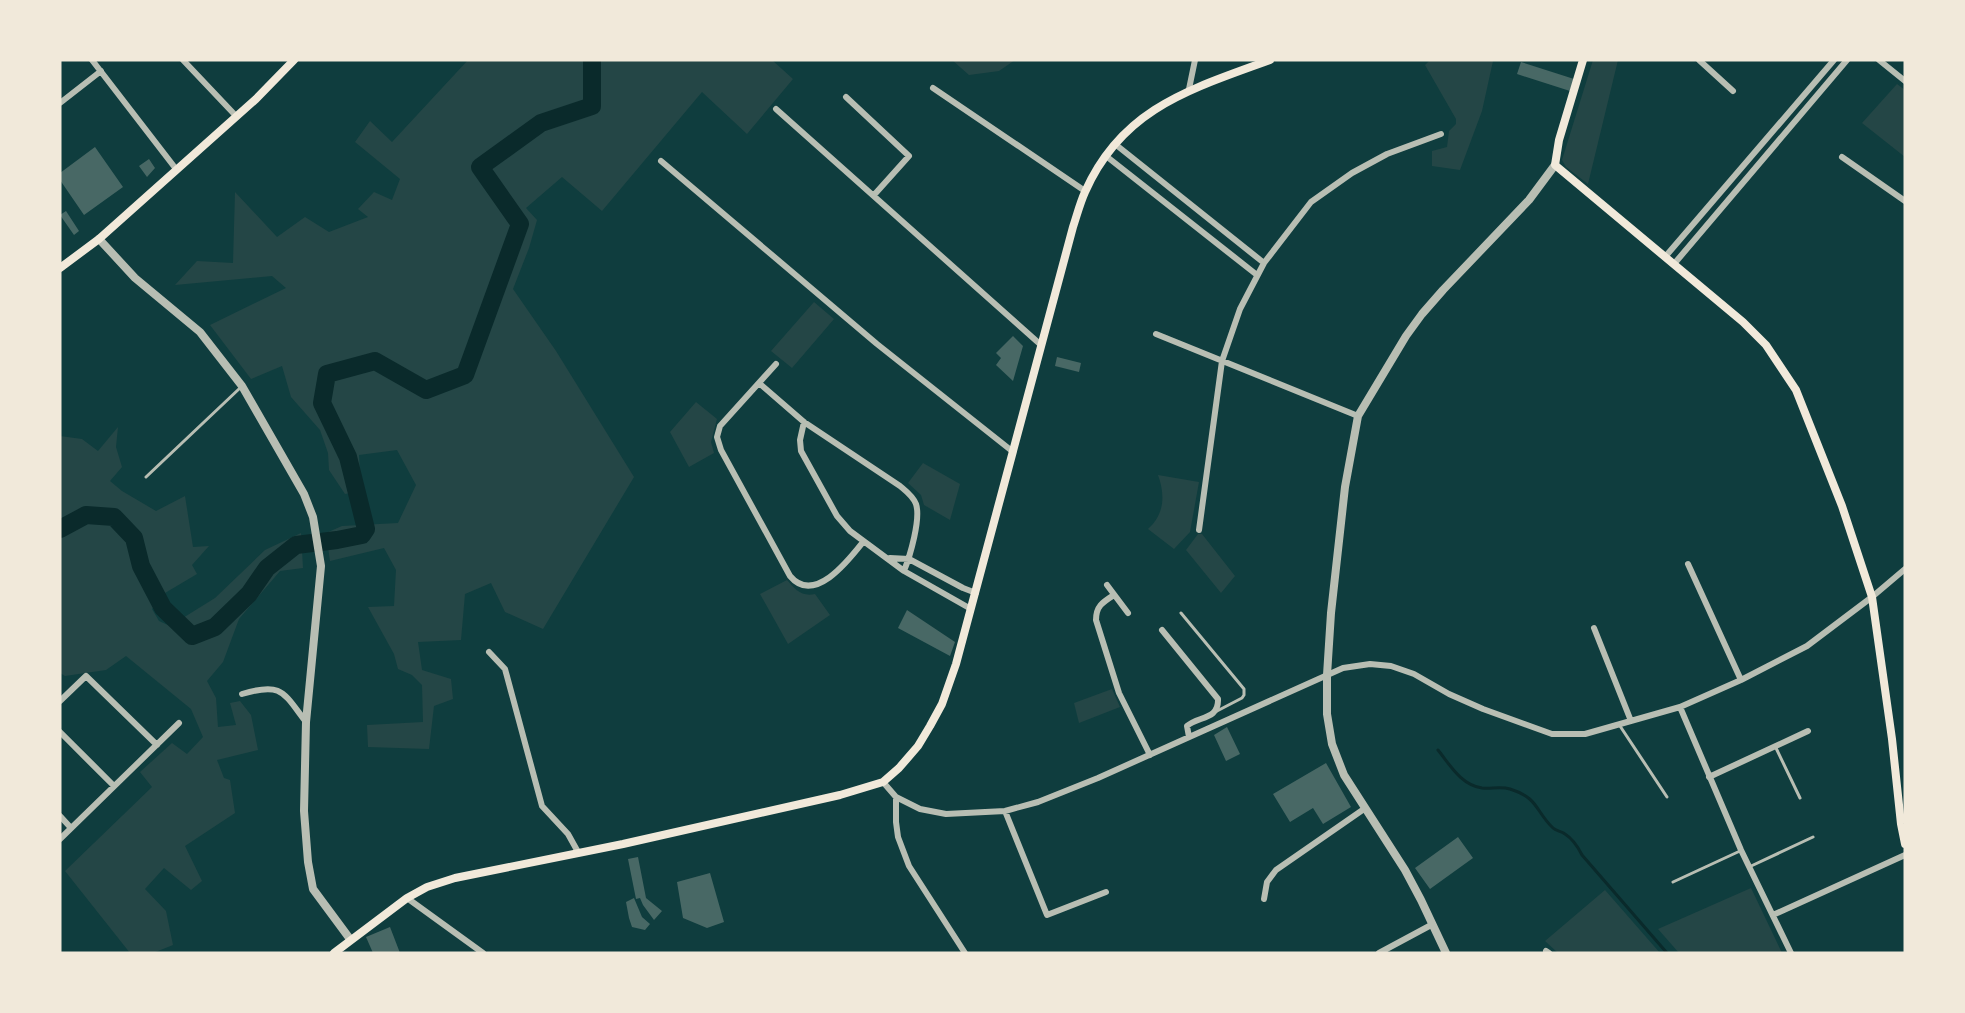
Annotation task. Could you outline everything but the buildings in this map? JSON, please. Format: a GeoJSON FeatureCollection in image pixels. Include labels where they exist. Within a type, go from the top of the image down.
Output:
{"type":"FeatureCollection","features":[{"type":"Feature","properties":{"kind":"main road"},"geometry":{"type":"LineString","coordinates":[[60,268],[99,239],[236,116],[292,60]]}},
{"type":"Feature","properties":{"kind":"main road"},"geometry":{"type":"LineString","coordinates":[[334,953],[407,898],[428,887],[455,878],[623,844],[840,795],[882,782],[898,768],[918,746],[942,704],[956,664],[1073,227],[1086,191],[1115,144],[1146,114],[1189,89],[1270,60]]}},
{"type":"Feature","properties":{"kind":"main road"},"geometry":{"type":"LineString","coordinates":[[1583,60],[1559,140],[1555,165],[1743,322],[1766,345],[1788,376],[1809,419],[1842,506],[1872,597],[1902,797],[1905,844]]}},
{"type":"Feature","properties":{"kind":"street"},"geometry":{"type":"LineString","coordinates":[[92,60],[176,169]]}},
{"type":"Feature","properties":{"kind":"street"},"geometry":{"type":"LineString","coordinates":[[183,60],[236,116]]}},
{"type":"Feature","properties":{"kind":"street"},"geometry":{"type":"LineString","coordinates":[[1189,89],[1195,60]]}},
{"type":"Feature","properties":{"kind":"street"},"geometry":{"type":"LineString","coordinates":[[1699,60],[1733,91]]}},
{"type":"Feature","properties":{"kind":"street"},"geometry":{"type":"LineString","coordinates":[[1665,257],[1834,60]]}},
{"type":"Feature","properties":{"kind":"street"},"geometry":{"type":"LineString","coordinates":[[1674,264],[1847,60]]}},
{"type":"Feature","properties":{"kind":"street"},"geometry":{"type":"LineString","coordinates":[[1879,60],[1905,81]]}},
{"type":"Feature","properties":{"kind":"street"},"geometry":{"type":"LineString","coordinates":[[60,103],[101,71]]}},
{"type":"Feature","properties":{"kind":"street"},"geometry":{"type":"LineString","coordinates":[[933,88],[1086,191]]}},
{"type":"Feature","properties":{"kind":"street"},"geometry":{"type":"LineString","coordinates":[[846,97],[909,156],[874,195]]}},
{"type":"Feature","properties":{"kind":"street"},"geometry":{"type":"LineString","coordinates":[[1793,108],[1801,114]]}},
{"type":"Feature","properties":{"kind":"street"},"geometry":{"type":"LineString","coordinates":[[776,109],[1041,345]]}},
{"type":"Feature","properties":{"kind":"street"},"geometry":{"type":"LineString","coordinates":[[1199,530],[1222,361],[1240,309],[1264,263],[1311,202],[1352,173],[1378,159],[1441,134]]}},
{"type":"Feature","properties":{"kind":"street"},"geometry":{"type":"LineString","coordinates":[[1115,144],[1264,263]]}},
{"type":"Feature","properties":{"kind":"street"},"geometry":{"type":"LineString","coordinates":[[1106,156],[1257,275]]}},
{"type":"Feature","properties":{"kind":"street"},"geometry":{"type":"LineString","coordinates":[[1842,157],[1905,201]]}},
{"type":"Feature","properties":{"kind":"street"},"geometry":{"type":"LineString","coordinates":[[661,161],[877,344],[1012,451]]}},
{"type":"Feature","properties":{"kind":"street"},"geometry":{"type":"LineString","coordinates":[[1446,953],[1405,870],[1344,776],[1332,744],[1327,714],[1327,675],[1345,487],[1358,416],[1422,314],[1529,200],[1555,165]]}},
{"type":"Feature","properties":{"kind":"street"},"geometry":{"type":"LineString","coordinates":[[1731,180],[1739,187]]}},
{"type":"Feature","properties":{"kind":"street"},"geometry":{"type":"LineString","coordinates":[[99,239],[135,278],[200,332],[242,386],[304,494],[313,517],[321,559],[306,722],[304,811],[308,862],[313,889],[350,939]]}},
{"type":"Feature","properties":{"kind":"street"},"geometry":{"type":"LineString","coordinates":[[1156,334],[1358,416]]}},
{"type":"Feature","properties":{"kind":"street"},"geometry":{"type":"LineString","coordinates":[[776,364],[725,419],[718,430],[717,437],[721,450],[790,576],[805,587],[814,586],[836,571],[863,542]]}},
{"type":"Feature","properties":{"kind":"street"},"geometry":{"type":"LineString","coordinates":[[759,383],[804,422],[900,486],[913,498],[918,512],[909,559],[904,571]]}},
{"type":"Feature","properties":{"kind":"street"},"geometry":{"type":"LineString","coordinates":[[804,422],[800,445],[804,457],[837,516],[863,542],[890,558],[904,571],[971,609]]}},
{"type":"Feature","properties":{"kind":"street"},"geometry":{"type":"LineString","coordinates":[[890,558],[909,559],[976,593]]}},
{"type":"Feature","properties":{"kind":"street"},"geometry":{"type":"LineString","coordinates":[[1688,564],[1741,680]]}},
{"type":"Feature","properties":{"kind":"street"},"geometry":{"type":"LineString","coordinates":[[882,782],[897,797],[920,809],[946,814],[1005,812],[1038,802],[1098,778],[1343,668],[1359,665],[1391,666],[1414,674],[1449,694],[1483,709],[1552,734],[1585,734],[1680,707],[1741,680],[1807,646],[1905,569]]}},
{"type":"Feature","properties":{"kind":"street"},"geometry":{"type":"LineString","coordinates":[[1107,585],[1128,613]]}},
{"type":"Feature","properties":{"kind":"street"},"geometry":{"type":"LineString","coordinates":[[1114,595],[1099,605],[1095,620],[1119,693],[1150,755]]}},
{"type":"Feature","properties":{"kind":"street"},"geometry":{"type":"LineString","coordinates":[[1594,628],[1631,721]]}},
{"type":"Feature","properties":{"kind":"street"},"geometry":{"type":"LineString","coordinates":[[1162,630],[1216,695],[1218,704],[1214,712],[1206,719],[1189,724],[1187,729],[1189,737]]}},
{"type":"Feature","properties":{"kind":"street"},"geometry":{"type":"LineString","coordinates":[[489,652],[505,669],[542,806],[568,834],[578,852]]}},
{"type":"Feature","properties":{"kind":"street"},"geometry":{"type":"LineString","coordinates":[[60,701],[86,676],[157,745]]}},
{"type":"Feature","properties":{"kind":"street"},"geometry":{"type":"LineString","coordinates":[[242,694],[262,688],[278,690],[290,700],[306,722]]}},
{"type":"Feature","properties":{"kind":"street"},"geometry":{"type":"LineString","coordinates":[[1680,707],[1749,867],[1791,953]]}},
{"type":"Feature","properties":{"kind":"street"},"geometry":{"type":"LineString","coordinates":[[60,839],[179,723]]}},
{"type":"Feature","properties":{"kind":"street"},"geometry":{"type":"LineString","coordinates":[[1709,777],[1808,731]]}},
{"type":"Feature","properties":{"kind":"street"},"geometry":{"type":"LineString","coordinates":[[60,732],[114,786]]}},
{"type":"Feature","properties":{"kind":"street"},"geometry":{"type":"LineString","coordinates":[[897,797],[898,837],[909,866],[965,953]]}},
{"type":"Feature","properties":{"kind":"street"},"geometry":{"type":"LineString","coordinates":[[1264,899],[1266,882],[1276,870],[1365,809]]}},
{"type":"Feature","properties":{"kind":"street"},"geometry":{"type":"LineString","coordinates":[[1005,812],[1047,915],[1106,892]]}},
{"type":"Feature","properties":{"kind":"street"},"geometry":{"type":"LineString","coordinates":[[60,816],[72,828]]}},
{"type":"Feature","properties":{"kind":"street"},"geometry":{"type":"LineString","coordinates":[[1773,915],[1905,855]]}},
{"type":"Feature","properties":{"kind":"street"},"geometry":{"type":"LineString","coordinates":[[407,898],[483,953]]}},
{"type":"Feature","properties":{"kind":"street"},"geometry":{"type":"LineString","coordinates":[[1379,953],[1433,924]]}},
{"type":"Feature","properties":{"kind":"lane"},"geometry":{"type":"LineString","coordinates":[[146,477],[242,386]]}},
{"type":"Feature","properties":{"kind":"lane"},"geometry":{"type":"LineString","coordinates":[[1181,613],[1244,689],[1242,698],[1214,712]]}},
{"type":"Feature","properties":{"kind":"lane"},"geometry":{"type":"LineString","coordinates":[[1619,724],[1667,797]]}},
{"type":"Feature","properties":{"kind":"lane"},"geometry":{"type":"LineString","coordinates":[[1775,746],[1800,798]]}},
{"type":"Feature","properties":{"kind":"lane"},"geometry":{"type":"LineString","coordinates":[[1749,867],[1813,837]]}},
{"type":"Feature","properties":{"kind":"lane"},"geometry":{"type":"LineString","coordinates":[[1673,882],[1742,850]]}},
{"type":"Feature","properties":{"kind":"shaded area"},"geometry":{"type":"Polygon","coordinates":[[[468,60],[772,60],[793,79],[747,134],[702,92],[602,211],[562,177],[526,208],[537,220],[513,289],[556,351],[634,477],[543,629],[505,612],[491,583],[465,594],[461,640],[418,642],[422,670],[451,679],[453,699],[434,706],[429,749],[368,747],[367,725],[423,722],[422,685],[412,675],[398,669],[394,654],[368,607],[394,606],[396,570],[384,548],[330,561],[326,533],[342,526],[398,523],[416,485],[397,450],[359,455],[361,491],[345,494],[329,470],[328,453],[320,430],[291,397],[282,366],[251,379],[210,325],[286,288],[272,276],[175,285],[197,261],[233,263],[235,192],[277,237],[305,217],[329,232],[368,217],[358,209],[374,192],[392,200],[400,179],[355,142],[370,121],[392,142],[468,60]]]}},
{"type":"Feature","properties":{"kind":"shaded area"},"geometry":{"type":"Polygon","coordinates":[[[952,60],[1015,60],[999,71],[969,75],[952,60]]]}},
{"type":"Feature","properties":{"kind":"shaded area"},"geometry":{"type":"Polygon","coordinates":[[[1430,60],[1493,61],[1482,111],[1460,170],[1432,166],[1432,151],[1447,147],[1449,131],[1456,124],[1456,119],[1425,65],[1430,60]]]}},
{"type":"Feature","properties":{"kind":"shaded area"},"geometry":{"type":"Polygon","coordinates":[[[1593,60],[1618,60],[1588,184],[1566,167],[1562,160],[1593,60]]]}},
{"type":"Feature","properties":{"kind":"shaded area"},"geometry":{"type":"Polygon","coordinates":[[[1897,84],[1905,90],[1905,157],[1862,123],[1897,84]]]}},
{"type":"Feature","properties":{"kind":"shaded area"},"geometry":{"type":"Polygon","coordinates":[[[814,302],[834,319],[792,368],[771,351],[814,302]]]}},
{"type":"Feature","properties":{"kind":"shaded area"},"geometry":{"type":"Polygon","coordinates":[[[696,402],[717,419],[711,442],[714,453],[689,467],[670,432],[696,402]]]}},
{"type":"Feature","properties":{"kind":"shaded area"},"geometry":{"type":"Polygon","coordinates":[[[118,427],[116,447],[122,467],[110,481],[122,491],[156,511],[185,496],[193,547],[209,546],[192,565],[197,574],[165,593],[152,609],[159,621],[170,626],[215,598],[265,550],[301,533],[303,568],[280,571],[239,619],[223,662],[207,681],[216,698],[218,727],[236,725],[230,703],[240,701],[251,715],[258,750],[217,760],[224,778],[230,780],[235,813],[185,846],[202,881],[191,890],[164,868],[145,889],[166,911],[173,945],[153,953],[130,953],[65,871],[152,787],[140,772],[172,743],[187,754],[203,737],[191,709],[126,656],[106,670],[65,676],[60,673],[60,436],[82,439],[98,451],[118,427]]]}},
{"type":"Feature","properties":{"kind":"shaded area"},"geometry":{"type":"Polygon","coordinates":[[[923,463],[960,484],[950,520],[924,505],[921,495],[908,483],[923,463]]]}},
{"type":"Feature","properties":{"kind":"shaded area"},"geometry":{"type":"Polygon","coordinates":[[[1158,475],[1199,482],[1190,532],[1174,549],[1148,529],[1158,517],[1162,504],[1162,489],[1158,475]]]}},
{"type":"Feature","properties":{"kind":"shaded area"},"geometry":{"type":"Polygon","coordinates":[[[1198,534],[1202,534],[1235,576],[1221,593],[1186,550],[1198,534]]]}},
{"type":"Feature","properties":{"kind":"shaded area"},"geometry":{"type":"Polygon","coordinates":[[[787,580],[802,593],[815,594],[830,615],[788,644],[760,594],[787,580]]]}},
{"type":"Feature","properties":{"kind":"shaded area"},"geometry":{"type":"Polygon","coordinates":[[[1112,689],[1120,707],[1079,723],[1074,703],[1112,689]]]}},
{"type":"Feature","properties":{"kind":"shaded area"},"geometry":{"type":"Polygon","coordinates":[[[1751,888],[1782,953],[1679,953],[1658,929],[1751,888]]]}},
{"type":"Feature","properties":{"kind":"shaded area"},"geometry":{"type":"Polygon","coordinates":[[[1605,890],[1660,953],[1558,953],[1545,941],[1605,890]]]}},
{"type":"Feature","properties":{"kind":"waterway"},"geometry":{"type":"LineString","coordinates":[[60,529],[86,515],[114,517],[134,538],[141,566],[163,608],[192,636],[215,627],[249,594],[267,568],[296,545],[362,535],[366,529],[348,457],[322,403],[327,374],[375,361],[426,390],[465,375],[520,224],[480,167],[541,123],[592,106],[592,60]]}},
{"type":"Feature","properties":{"kind":"waterway"},"geometry":{"type":"LineString","coordinates":[[1438,750],[1457,774],[1468,783],[1482,788],[1510,789],[1532,801],[1553,828],[1573,841],[1582,855],[1667,953]]}}]}
